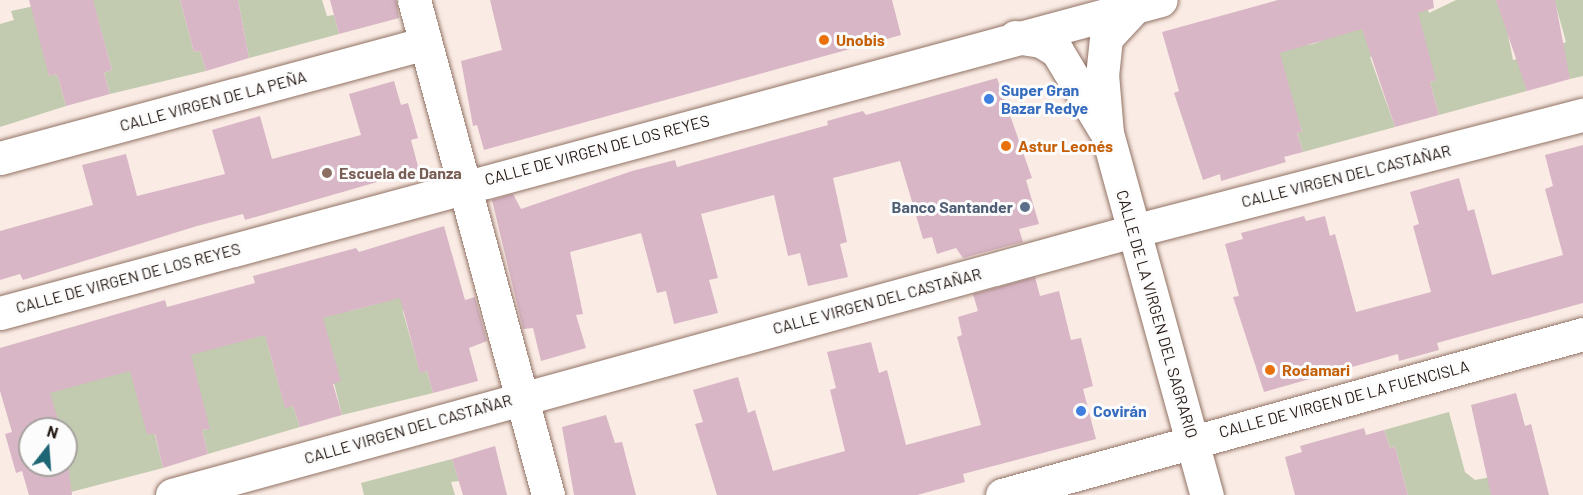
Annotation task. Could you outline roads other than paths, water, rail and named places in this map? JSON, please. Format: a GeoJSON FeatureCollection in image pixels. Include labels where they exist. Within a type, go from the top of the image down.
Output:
{"type":"FeatureCollection","features":[{"type":"Feature","properties":{"kind":"street"},"geometry":{"type":"LineString","coordinates":[[414,0],[462,186],[548,495]]}},
{"type":"Feature","properties":{"kind":"street","name":"CALLE DE VIRGEN DE LOS REYES"},"geometry":{"type":"LineString","coordinates":[[0,314],[462,186],[1015,37],[1147,4]]}},
{"type":"Feature","properties":{"kind":"street","name":"CALLE DE LA VIRGEN DEL SAGRARIO"},"geometry":{"type":"LineString","coordinates":[[1147,4],[1106,38],[1102,74],[1107,133],[1207,495]]}},
{"type":"Feature","properties":{"kind":"street","name":"CALLE DE LA VIRGEN DEL SAGRARIO"},"geometry":{"type":"LineString","coordinates":[[1015,37],[1041,41],[1058,51],[1107,133]]}},
{"type":"Feature","properties":{"kind":"street","name":"CALLE VIRGEN DE LA PEÑA"},"geometry":{"type":"LineString","coordinates":[[0,158],[425,43]]}},
{"type":"Feature","properties":{"kind":"street","name":"CALLE VIRGEN DEL CASTAÑAR"},"geometry":{"type":"LineString","coordinates":[[172,495],[1133,231],[1583,115]]}},
{"type":"Feature","properties":{"kind":"street","name":"CALLE DE VIRGEN DE LA FUENCISLA"},"geometry":{"type":"LineString","coordinates":[[1002,495],[1583,334]]}},
{"type":"Feature","properties":{"kind":"place","name":"Unobis"},"geometry":{"type":"Point","coordinates":[824,40]}},
{"type":"Feature","properties":{"kind":"place","name":"Super Gran Bazar Redye"},"geometry":{"type":"Point","coordinates":[989,99]}},
{"type":"Feature","properties":{"kind":"place","name":"Astur Leonés"},"geometry":{"type":"Point","coordinates":[1006,146]}},
{"type":"Feature","properties":{"kind":"place","name":"Escuela de Danza"},"geometry":{"type":"Point","coordinates":[327,173]}},
{"type":"Feature","properties":{"kind":"place","name":"Banco Santander"},"geometry":{"type":"Point","coordinates":[1025,207]}},
{"type":"Feature","properties":{"kind":"place","name":"Rodamari"},"geometry":{"type":"Point","coordinates":[1270,370]}},
{"type":"Feature","properties":{"kind":"place","name":"Covirán"},"geometry":{"type":"Point","coordinates":[1081,411]}}]}
